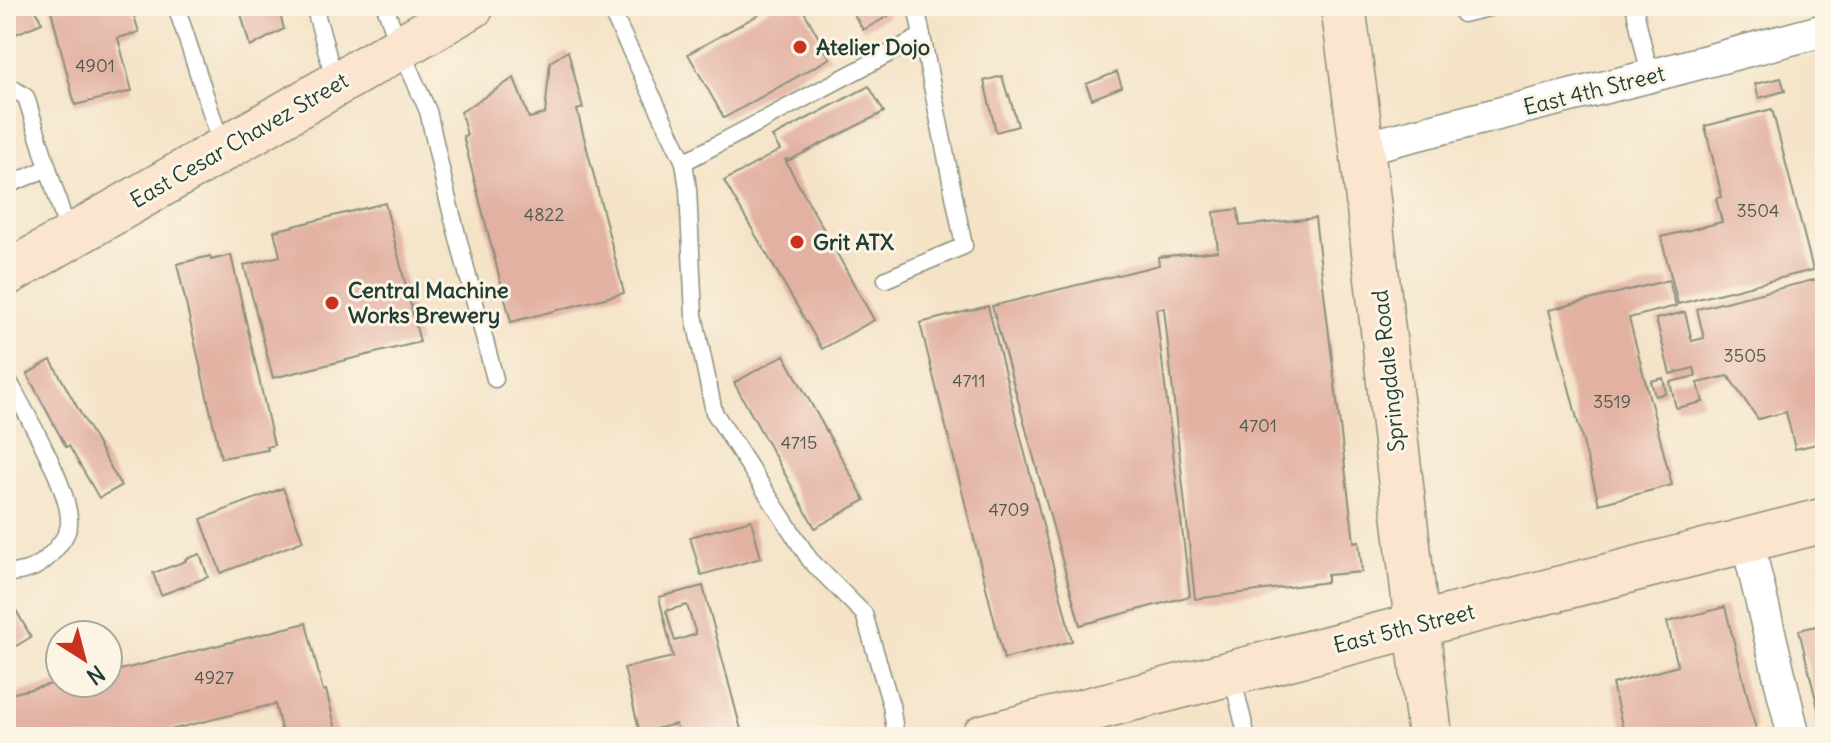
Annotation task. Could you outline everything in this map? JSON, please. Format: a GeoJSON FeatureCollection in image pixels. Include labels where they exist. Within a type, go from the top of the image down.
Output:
{"type":"FeatureCollection","features":[{"type":"Feature","properties":{"kind":"main road","name":"East Cesar Chavez Street"},"geometry":{"type":"LineString","coordinates":[[6,274],[472,6]]}},
{"type":"Feature","properties":{"kind":"main road","name":"Springdale Road"},"geometry":{"type":"LineString","coordinates":[[1343,6],[1430,737]]}},
{"type":"Feature","properties":{"kind":"main road","name":"East 5th Street"},"geometry":{"type":"LineString","coordinates":[[983,737],[1825,520]]}},
{"type":"Feature","properties":{"kind":"street","name":"East 4th Street"},"geometry":{"type":"LineString","coordinates":[[1362,148],[1825,30]]}},
{"type":"Feature","properties":{"kind":"street"},"geometry":{"type":"LineString","coordinates":[[1747,540],[1794,737]]}},
{"type":"Feature","properties":{"kind":"lane"},"geometry":{"type":"LineString","coordinates":[[176,6],[224,150]]}},
{"type":"Feature","properties":{"kind":"lane"},"geometry":{"type":"LineString","coordinates":[[314,6],[336,85]]}},
{"type":"Feature","properties":{"kind":"lane"},"geometry":{"type":"LineString","coordinates":[[385,6],[428,111],[495,379]]}},
{"type":"Feature","properties":{"kind":"lane"},"geometry":{"type":"LineString","coordinates":[[609,6],[684,162],[694,315],[714,412],[810,560],[864,614],[891,705],[896,737]]}},
{"type":"Feature","properties":{"kind":"lane"},"geometry":{"type":"LineString","coordinates":[[886,279],[964,246],[916,6]]}},
{"type":"Feature","properties":{"kind":"lane"},"geometry":{"type":"LineString","coordinates":[[1463,14],[1497,6]]}},
{"type":"Feature","properties":{"kind":"lane"},"geometry":{"type":"LineString","coordinates":[[1634,6],[1650,76]]}},
{"type":"Feature","properties":{"kind":"lane"},"geometry":{"type":"LineString","coordinates":[[684,162],[922,36]]}},
{"type":"Feature","properties":{"kind":"lane"},"geometry":{"type":"LineString","coordinates":[[6,84],[26,97],[70,238]]}},
{"type":"Feature","properties":{"kind":"lane"},"geometry":{"type":"LineString","coordinates":[[6,186],[48,168]]}},
{"type":"Feature","properties":{"kind":"lane"},"geometry":{"type":"LineString","coordinates":[[6,376],[67,499],[69,526],[60,544],[44,562],[20,573],[6,573]]}},
{"type":"Feature","properties":{"kind":"lane"},"geometry":{"type":"LineString","coordinates":[[1231,672],[1247,737]]}},
{"type":"Feature","properties":{"kind":"building"},"geometry":{"type":"Polygon","coordinates":[[[6,6],[34,6],[42,23],[6,38],[6,6]]]}},
{"type":"Feature","properties":{"kind":"building"},"geometry":{"type":"Polygon","coordinates":[[[50,6],[131,6],[139,32],[118,38],[132,91],[75,105],[50,6]]]}},
{"type":"Feature","properties":{"kind":"building"},"geometry":{"type":"Polygon","coordinates":[[[239,6],[278,6],[284,29],[250,47],[239,6]]]}},
{"type":"Feature","properties":{"kind":"building"},"geometry":{"type":"Polygon","coordinates":[[[774,6],[801,6],[830,58],[724,118],[688,54],[774,6]]]}},
{"type":"Feature","properties":{"kind":"building"},"geometry":{"type":"Polygon","coordinates":[[[849,6],[883,6],[888,16],[863,30],[849,6]]]}},
{"type":"Feature","properties":{"kind":"building"},"geometry":{"type":"Polygon","coordinates":[[[568,51],[583,108],[577,110],[624,293],[511,322],[463,136],[467,135],[461,112],[514,78],[529,118],[545,114],[550,62],[568,51]]]}},
{"type":"Feature","properties":{"kind":"building"},"geometry":{"type":"Polygon","coordinates":[[[1117,72],[1122,87],[1092,99],[1086,84],[1117,72]]]}},
{"type":"Feature","properties":{"kind":"building"},"geometry":{"type":"Polygon","coordinates":[[[1002,76],[1018,126],[996,132],[984,81],[1002,76]]]}},
{"type":"Feature","properties":{"kind":"building"},"geometry":{"type":"Polygon","coordinates":[[[1781,78],[1785,91],[1759,98],[1755,84],[1781,78]]]}},
{"type":"Feature","properties":{"kind":"building"},"geometry":{"type":"Polygon","coordinates":[[[869,86],[884,112],[785,160],[874,320],[822,349],[724,181],[780,150],[772,137],[869,86]]]}},
{"type":"Feature","properties":{"kind":"building"},"geometry":{"type":"Polygon","coordinates":[[[1772,109],[1813,270],[1678,304],[1661,237],[1722,222],[1716,198],[1722,197],[1705,126],[1772,109]]]}},
{"type":"Feature","properties":{"kind":"building","name":"Central Machine Works Brewery"},"geometry":{"type":"Polygon","coordinates":[[[385,203],[420,342],[273,378],[244,265],[280,256],[274,231],[385,203]]]}},
{"type":"Feature","properties":{"kind":"building"},"geometry":{"type":"Polygon","coordinates":[[[1238,209],[1240,226],[1315,218],[1354,542],[1359,541],[1362,572],[1327,575],[1327,582],[1195,599],[1164,308],[1156,309],[1190,596],[1080,625],[992,306],[1159,265],[1158,257],[1218,251],[1214,212],[1238,209]]]}},
{"type":"Feature","properties":{"kind":"building"},"geometry":{"type":"Polygon","coordinates":[[[231,255],[274,445],[267,447],[268,450],[221,458],[177,264],[210,256],[211,260],[231,255]]]}},
{"type":"Feature","properties":{"kind":"building"},"geometry":{"type":"Polygon","coordinates":[[[1825,277],[1825,442],[1795,449],[1786,412],[1758,419],[1728,376],[1698,383],[1703,402],[1676,408],[1670,382],[1696,376],[1694,368],[1670,374],[1656,319],[1685,312],[1692,341],[1704,338],[1697,309],[1825,277]]]}},
{"type":"Feature","properties":{"kind":"building"},"geometry":{"type":"Polygon","coordinates":[[[1669,280],[1676,306],[1629,318],[1672,485],[1599,504],[1549,310],[1669,280]]]}},
{"type":"Feature","properties":{"kind":"building"},"geometry":{"type":"Polygon","coordinates":[[[988,306],[1072,641],[1004,659],[920,323],[988,306]]]}},
{"type":"Feature","properties":{"kind":"building"},"geometry":{"type":"Polygon","coordinates":[[[784,355],[865,500],[815,528],[734,383],[784,355]]]}},
{"type":"Feature","properties":{"kind":"building"},"geometry":{"type":"Polygon","coordinates":[[[51,360],[121,486],[99,498],[69,446],[66,447],[27,374],[51,360]]]}},
{"type":"Feature","properties":{"kind":"building"},"geometry":{"type":"Polygon","coordinates":[[[1663,378],[1666,393],[1655,396],[1651,381],[1663,378]]]}},
{"type":"Feature","properties":{"kind":"building"},"geometry":{"type":"Polygon","coordinates":[[[283,488],[303,541],[221,573],[201,519],[283,488]]]}},
{"type":"Feature","properties":{"kind":"building"},"geometry":{"type":"Polygon","coordinates":[[[751,520],[761,558],[701,575],[690,537],[751,520]]]}},
{"type":"Feature","properties":{"kind":"building"},"geometry":{"type":"Polygon","coordinates":[[[200,554],[208,577],[161,595],[153,573],[200,554]]]}},
{"type":"Feature","properties":{"kind":"building"},"geometry":{"type":"Polygon","coordinates":[[[703,586],[743,737],[679,737],[676,724],[640,733],[624,668],[673,657],[659,597],[703,586]],[[687,605],[666,611],[675,641],[696,634],[687,605]]]}},
{"type":"Feature","properties":{"kind":"building"},"geometry":{"type":"Polygon","coordinates":[[[12,603],[31,637],[6,652],[6,606],[12,603]]]}},
{"type":"Feature","properties":{"kind":"building"},"geometry":{"type":"Polygon","coordinates":[[[1725,607],[1756,729],[1725,737],[1625,737],[1612,684],[1678,666],[1667,622],[1725,607]]]}},
{"type":"Feature","properties":{"kind":"building"},"geometry":{"type":"Polygon","coordinates":[[[306,623],[338,737],[283,737],[275,704],[142,737],[13,737],[6,710],[6,695],[44,686],[44,699],[124,699],[124,669],[306,623]]]}},
{"type":"Feature","properties":{"kind":"building"},"geometry":{"type":"Polygon","coordinates":[[[1825,624],[1825,733],[1824,733],[1799,630],[1825,624]]]}},
{"type":"Feature","properties":{"kind":"place","name":"Atelier Dojo"},"geometry":{"type":"Point","coordinates":[800,47]}},
{"type":"Feature","properties":{"kind":"place","name":"Grit ATX"},"geometry":{"type":"Point","coordinates":[797,242]}},
{"type":"Feature","properties":{"kind":"place","name":"Central Machine Works Brewery"},"geometry":{"type":"Point","coordinates":[332,303]}}]}
